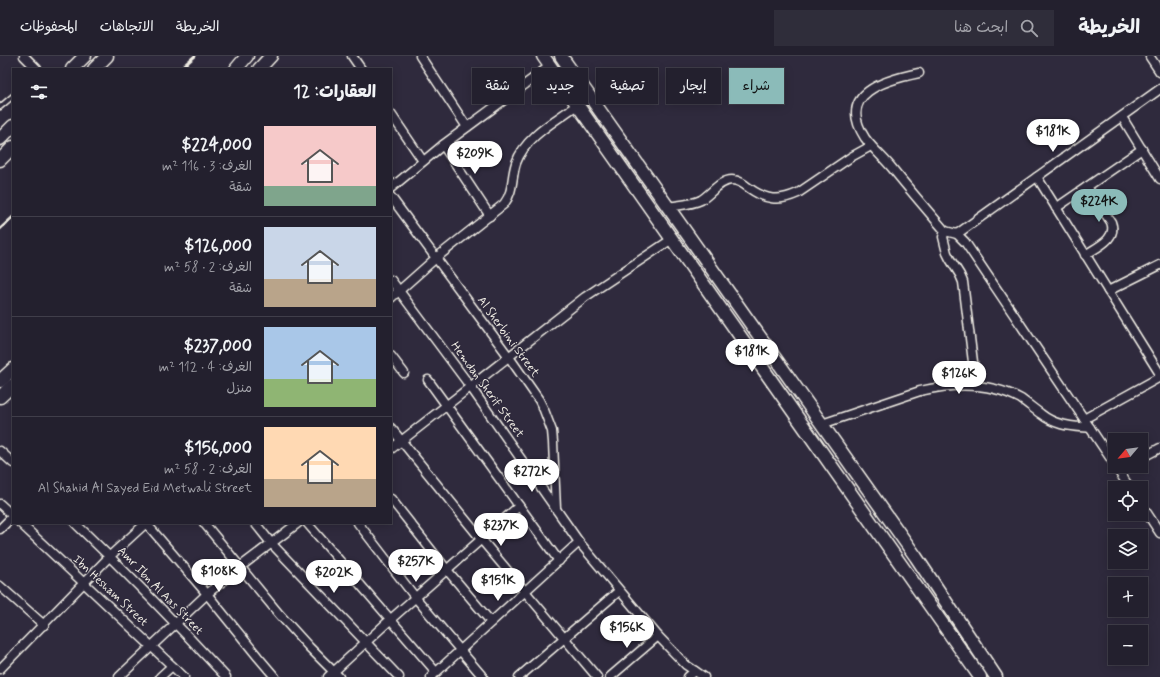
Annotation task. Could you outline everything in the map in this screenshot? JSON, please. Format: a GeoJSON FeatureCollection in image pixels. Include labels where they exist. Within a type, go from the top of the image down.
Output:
{"type":"FeatureCollection","features":[{"type":"Feature","properties":{"kind":"main road"},"geometry":{"type":"LineString","coordinates":[[73,68],[85,56]]}},
{"type":"Feature","properties":{"kind":"main road"},"geometry":{"type":"LineString","coordinates":[[95,68],[107,56]]}},
{"type":"Feature","properties":{"kind":"main road"},"geometry":{"type":"LineString","coordinates":[[237,68],[247,56]]}},
{"type":"Feature","properties":{"kind":"main road"},"geometry":{"type":"LineString","coordinates":[[260,68],[271,56]]}},
{"type":"Feature","properties":{"kind":"main road"},"geometry":{"type":"LineString","coordinates":[[562,56],[916,556],[996,677]]}},
{"type":"Feature","properties":{"kind":"main road"},"geometry":{"type":"LineString","coordinates":[[546,61],[980,677]]}},
{"type":"Feature","properties":{"kind":"main road"},"geometry":{"type":"LineString","coordinates":[[0,139],[12,127]]}},
{"type":"Feature","properties":{"kind":"main road"},"geometry":{"type":"LineString","coordinates":[[0,160],[12,148]]}},
{"type":"Feature","properties":{"kind":"main road"},"geometry":{"type":"LineString","coordinates":[[644,199],[656,190]]}},
{"type":"Feature","properties":{"kind":"main road"},"geometry":{"type":"LineString","coordinates":[[0,381],[12,371]]}},
{"type":"Feature","properties":{"kind":"main road"},"geometry":{"type":"LineString","coordinates":[[0,397],[12,386]]}},
{"type":"Feature","properties":{"kind":"street"},"geometry":{"type":"LineString","coordinates":[[24,56],[36,68]]}},
{"type":"Feature","properties":{"kind":"street"},"geometry":{"type":"LineString","coordinates":[[352,56],[360,68]]}},
{"type":"Feature","properties":{"kind":"street"},"geometry":{"type":"LineString","coordinates":[[420,56],[467,126]]}},
{"type":"Feature","properties":{"kind":"street"},"geometry":{"type":"LineString","coordinates":[[1150,57],[1160,72]]}},
{"type":"Feature","properties":{"kind":"street"},"geometry":{"type":"LineString","coordinates":[[392,187],[546,61]]}},
{"type":"Feature","properties":{"kind":"street"},"geometry":{"type":"LineString","coordinates":[[919,73],[882,83],[870,89],[862,97],[857,107],[856,118],[868,147],[889,165],[945,231],[957,234],[965,242],[1108,453]]}},
{"type":"Feature","properties":{"kind":"street"},"geometry":{"type":"LineString","coordinates":[[957,234],[1160,89]]}},
{"type":"Feature","properties":{"kind":"street"},"geometry":{"type":"LineString","coordinates":[[392,297],[436,258],[504,204],[510,195],[514,169],[524,147],[535,136],[577,105]]}},
{"type":"Feature","properties":{"kind":"street"},"geometry":{"type":"LineString","coordinates":[[392,115],[423,161]]}},
{"type":"Feature","properties":{"kind":"street"},"geometry":{"type":"LineString","coordinates":[[1122,117],[1160,179]]}},
{"type":"Feature","properties":{"kind":"street"},"geometry":{"type":"LineString","coordinates":[[443,145],[490,216]]}},
{"type":"Feature","properties":{"kind":"street"},"geometry":{"type":"LineString","coordinates":[[668,207],[696,202],[706,197],[723,183],[730,180],[738,181],[759,195],[766,197],[778,198],[791,196],[798,193],[868,147]]}},
{"type":"Feature","properties":{"kind":"street"},"geometry":{"type":"LineString","coordinates":[[1056,208],[1142,149]]}},
{"type":"Feature","properties":{"kind":"street"},"geometry":{"type":"LineString","coordinates":[[1037,177],[1160,376],[1084,419]]}},
{"type":"Feature","properties":{"kind":"street"},"geometry":{"type":"LineString","coordinates":[[1085,254],[1109,239],[1113,229],[1111,222],[1087,187]]}},
{"type":"Feature","properties":{"kind":"street","name":"Al Sherbini Street"},"geometry":{"type":"LineString","coordinates":[[392,198],[539,400],[549,420],[554,442],[556,510]]}},
{"type":"Feature","properties":{"kind":"street"},"geometry":{"type":"LineString","coordinates":[[945,231],[943,237],[947,253],[963,282],[976,386]]}},
{"type":"Feature","properties":{"kind":"street"},"geometry":{"type":"LineString","coordinates":[[392,449],[470,386],[585,297],[672,239]]}},
{"type":"Feature","properties":{"kind":"street"},"geometry":{"type":"LineString","coordinates":[[1108,291],[1160,265]]}},
{"type":"Feature","properties":{"kind":"street","name":"Hemdan Sherif Street"},"geometry":{"type":"LineString","coordinates":[[392,281],[470,386],[579,542],[658,636],[686,665],[704,677]]}},
{"type":"Feature","properties":{"kind":"street"},"geometry":{"type":"LineString","coordinates":[[392,357],[404,373]]}},
{"type":"Feature","properties":{"kind":"street"},"geometry":{"type":"LineString","coordinates":[[428,380],[559,561]]}},
{"type":"Feature","properties":{"kind":"street"},"geometry":{"type":"LineString","coordinates":[[822,424],[920,391],[953,386],[976,386],[1000,391],[1020,399],[1056,423],[1066,426],[1090,428]]}},
{"type":"Feature","properties":{"kind":"street"},"geometry":{"type":"LineString","coordinates":[[392,429],[481,539],[597,677]]}},
{"type":"Feature","properties":{"kind":"street"},"geometry":{"type":"LineString","coordinates":[[1148,454],[1160,448]]}},
{"type":"Feature","properties":{"kind":"street"},"geometry":{"type":"LineString","coordinates":[[0,451],[12,462]]}},
{"type":"Feature","properties":{"kind":"street"},"geometry":{"type":"LineString","coordinates":[[392,500],[447,570],[491,622]]}},
{"type":"Feature","properties":{"kind":"street"},"geometry":{"type":"LineString","coordinates":[[0,504],[12,515]]}},
{"type":"Feature","properties":{"kind":"street"},"geometry":{"type":"LineString","coordinates":[[205,524],[279,614],[333,675],[391,618],[519,506]]}},
{"type":"Feature","properties":{"kind":"street"},"geometry":{"type":"LineString","coordinates":[[1148,515],[1160,533]]}},
{"type":"Feature","properties":{"kind":"street"},"geometry":{"type":"LineString","coordinates":[[0,530],[12,517]]}},
{"type":"Feature","properties":{"kind":"street","name":"Ibn Hesham Street"},"geometry":{"type":"LineString","coordinates":[[21,524],[184,677]]}},
{"type":"Feature","properties":{"kind":"street","name":"Amr Ibn Al Aas Street"},"geometry":{"type":"LineString","coordinates":[[77,524],[176,623],[226,677]]}},
{"type":"Feature","properties":{"kind":"street"},"geometry":{"type":"LineString","coordinates":[[0,669],[110,556],[145,524]]}},
{"type":"Feature","properties":{"kind":"street"},"geometry":{"type":"LineString","coordinates":[[147,524],[275,677]]}},
{"type":"Feature","properties":{"kind":"street"},"geometry":{"type":"LineString","coordinates":[[256,524],[271,543],[399,677]]}},
{"type":"Feature","properties":{"kind":"street"},"geometry":{"type":"LineString","coordinates":[[119,677],[207,594],[297,524]]}},
{"type":"Feature","properties":{"kind":"street"},"geometry":{"type":"LineString","coordinates":[[308,524],[391,618],[433,675],[579,542]]}},
{"type":"Feature","properties":{"kind":"street"},"geometry":{"type":"LineString","coordinates":[[359,524],[415,597],[483,677]]}},
{"type":"Feature","properties":{"kind":"street"},"geometry":{"type":"LineString","coordinates":[[0,586],[44,625]]}},
{"type":"Feature","properties":{"kind":"street"},"geometry":{"type":"LineString","coordinates":[[519,677],[619,591]]}},
{"type":"Feature","properties":{"kind":"street"},"geometry":{"type":"LineString","coordinates":[[610,677],[658,636]]}},
{"type":"Feature","properties":{"kind":"street"},"geometry":{"type":"LineString","coordinates":[[160,677],[172,666]]}},
{"type":"Feature","properties":{"kind":"street"},"geometry":{"type":"LineString","coordinates":[[688,677],[695,671]]}},
{"type":"Feature","properties":{"kind":"lane"},"geometry":{"type":"LineString","coordinates":[[0,107],[12,97]]}},
{"type":"Feature","properties":{"kind":"railway"},"geometry":{"type":"LineString","coordinates":[[181,68],[195,56]]}},
{"type":"Feature","properties":{"kind":"railway"},"geometry":{"type":"LineString","coordinates":[[0,229],[12,218]]}}]}
